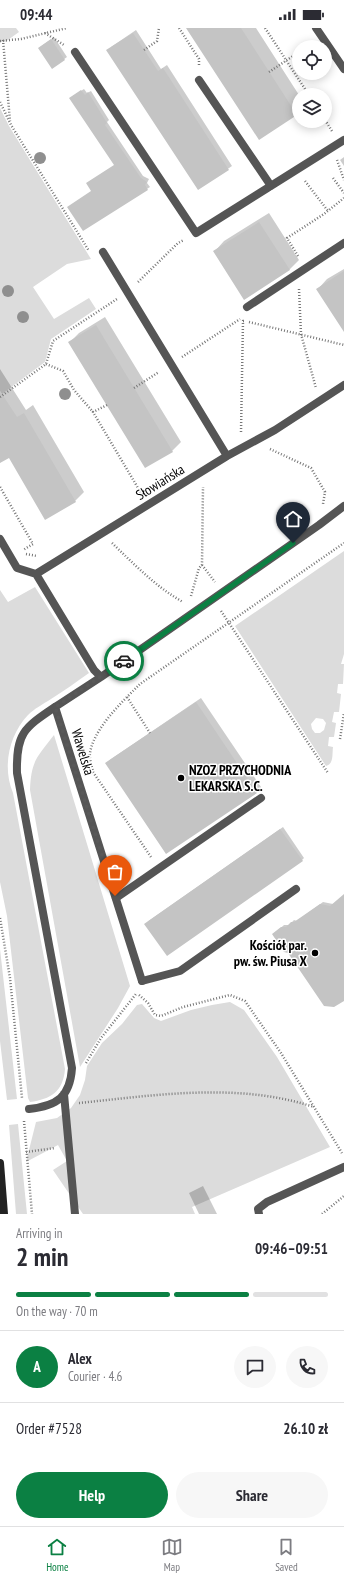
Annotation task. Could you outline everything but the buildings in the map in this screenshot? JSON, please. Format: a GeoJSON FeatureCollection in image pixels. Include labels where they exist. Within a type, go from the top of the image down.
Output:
{"type":"FeatureCollection","features":[{"type":"Feature","properties":{"kind":"street"},"geometry":{"type":"LineString","coordinates":[[316,28],[344,69]]}},
{"type":"Feature","properties":{"kind":"street"},"geometry":{"type":"LineString","coordinates":[[75,52],[196,233],[344,140]]}},
{"type":"Feature","properties":{"kind":"street"},"geometry":{"type":"LineString","coordinates":[[199,80],[271,186]]}},
{"type":"Feature","properties":{"kind":"street"},"geometry":{"type":"LineString","coordinates":[[248,307],[344,243]]}},
{"type":"Feature","properties":{"kind":"street"},"geometry":{"type":"LineString","coordinates":[[103,252],[227,456]]}},
{"type":"Feature","properties":{"kind":"street","name":"Słowiańska"},"geometry":{"type":"LineString","coordinates":[[36,574],[227,456],[275,430],[344,385]]}},
{"type":"Feature","properties":{"kind":"street"},"geometry":{"type":"LineString","coordinates":[[26,1107],[39,1108],[55,1103],[64,1094],[70,1083],[72,1068],[17,773],[17,762],[21,738],[31,724],[325,521],[344,506]]}},
{"type":"Feature","properties":{"kind":"street"},"geometry":{"type":"LineString","coordinates":[[0,539],[17,568],[36,574],[94,670],[101,677]]}},
{"type":"Feature","properties":{"kind":"street","name":"Wawelska"},"geometry":{"type":"LineString","coordinates":[[55,707],[142,981]]}},
{"type":"Feature","properties":{"kind":"street"},"geometry":{"type":"LineString","coordinates":[[116,898],[261,798]]}},
{"type":"Feature","properties":{"kind":"street"},"geometry":{"type":"LineString","coordinates":[[142,981],[180,971],[296,889]]}},
{"type":"Feature","properties":{"kind":"street"},"geometry":{"type":"LineString","coordinates":[[64,1094],[75,1214]]}},
{"type":"Feature","properties":{"kind":"street"},"geometry":{"type":"LineString","coordinates":[[0,1163],[4,1214]]}},
{"type":"Feature","properties":{"kind":"street"},"geometry":{"type":"LineString","coordinates":[[259,1214],[258,1209],[267,1202],[344,1167]]}},
{"type":"Feature","properties":{"kind":"path"},"geometry":{"type":"LineString","coordinates":[[11,125],[1,40],[21,39],[67,28]]}},
{"type":"Feature","properties":{"kind":"path"},"geometry":{"type":"LineString","coordinates":[[144,50],[157,41],[159,28]]}},
{"type":"Feature","properties":{"kind":"path"},"geometry":{"type":"LineString","coordinates":[[179,28],[199,59],[199,80]]}},
{"type":"Feature","properties":{"kind":"path"},"geometry":{"type":"LineString","coordinates":[[265,28],[304,88]]}},
{"type":"Feature","properties":{"kind":"path"},"geometry":{"type":"LineString","coordinates":[[45,33],[75,52]]}},
{"type":"Feature","properties":{"kind":"path"},"geometry":{"type":"LineString","coordinates":[[269,72],[292,57]]}},
{"type":"Feature","properties":{"kind":"path"},"geometry":{"type":"LineString","coordinates":[[0,102],[11,125],[89,252]]}},
{"type":"Feature","properties":{"kind":"path"},"geometry":{"type":"LineString","coordinates":[[333,148],[344,180]]}},
{"type":"Feature","properties":{"kind":"path"},"geometry":{"type":"LineString","coordinates":[[296,170],[328,211]]}},
{"type":"Feature","properties":{"kind":"path"},"geometry":{"type":"LineString","coordinates":[[333,178],[344,193]]}},
{"type":"Feature","properties":{"kind":"path"},"geometry":{"type":"LineString","coordinates":[[306,269],[287,238],[328,211],[344,198]]}},
{"type":"Feature","properties":{"kind":"path"},"geometry":{"type":"LineString","coordinates":[[299,274],[301,334],[319,402]]}},
{"type":"Feature","properties":{"kind":"path"},"geometry":{"type":"LineString","coordinates":[[118,298],[122,305]]}},
{"type":"Feature","properties":{"kind":"path"},"geometry":{"type":"LineString","coordinates":[[190,352],[242,318]]}},
{"type":"Feature","properties":{"kind":"path"},"geometry":{"type":"LineString","coordinates":[[241,449],[243,321],[344,345]]}},
{"type":"Feature","properties":{"kind":"path"},"geometry":{"type":"LineString","coordinates":[[0,398],[46,364],[63,371],[74,390],[93,412],[142,495],[137,499]]}},
{"type":"Feature","properties":{"kind":"path"},"geometry":{"type":"LineString","coordinates":[[134,388],[161,370]]}},
{"type":"Feature","properties":{"kind":"path"},"geometry":{"type":"LineString","coordinates":[[93,412],[107,405]]}},
{"type":"Feature","properties":{"kind":"path"},"geometry":{"type":"LineString","coordinates":[[282,454],[311,468],[325,492],[324,502],[317,511],[325,521]]}},
{"type":"Feature","properties":{"kind":"path"},"geometry":{"type":"LineString","coordinates":[[190,600],[199,568],[202,565],[203,471]]}},
{"type":"Feature","properties":{"kind":"path"},"geometry":{"type":"LineString","coordinates":[[0,488],[33,544],[22,551],[27,554],[37,556],[43,554]]}},
{"type":"Feature","properties":{"kind":"path"},"geometry":{"type":"LineString","coordinates":[[103,534],[165,592],[188,605]]}},
{"type":"Feature","properties":{"kind":"path"},"geometry":{"type":"LineString","coordinates":[[158,868],[93,772],[89,755],[93,741],[113,710],[140,684],[344,543]]}},
{"type":"Feature","properties":{"kind":"path"},"geometry":{"type":"LineString","coordinates":[[202,565],[208,573]]}},
{"type":"Feature","properties":{"kind":"path"},"geometry":{"type":"LineString","coordinates":[[213,599],[328,773]]}},
{"type":"Feature","properties":{"kind":"path"},"geometry":{"type":"LineString","coordinates":[[127,697],[150,733]]}},
{"type":"Feature","properties":{"kind":"path"},"geometry":{"type":"LineString","coordinates":[[340,739],[344,713]]}},
{"type":"Feature","properties":{"kind":"path"},"geometry":{"type":"LineString","coordinates":[[0,918],[10,978],[26,1107]]}},
{"type":"Feature","properties":{"kind":"path"},"geometry":{"type":"LineString","coordinates":[[83,1068],[101,1038],[136,993],[142,981]]}},
{"type":"Feature","properties":{"kind":"path"},"geometry":{"type":"LineString","coordinates":[[136,993],[148,1003],[156,1014],[161,1016],[183,1007],[230,995],[245,1001],[281,1053],[344,1157]]}},
{"type":"Feature","properties":{"kind":"path"},"geometry":{"type":"LineString","coordinates":[[66,1107],[70,1104],[211,1091],[252,1094],[293,1100],[314,1107]]}},
{"type":"Feature","properties":{"kind":"path"},"geometry":{"type":"LineString","coordinates":[[23,1118],[32,1214]]}},
{"type":"Feature","properties":{"kind":"path"},"geometry":{"type":"LineString","coordinates":[[26,1152],[61,1148]]}},
{"type":"Feature","properties":{"kind":"path"},"geometry":{"type":"LineString","coordinates":[[322,1214],[343,1196],[344,1200]]}},
{"type":"Feature","properties":{"kind":"shaded area"},"geometry":{"type":"Polygon","coordinates":[[[0,28],[16,28],[19,32],[5,42],[0,42],[0,28]]]}},
{"type":"Feature","properties":{"kind":"shaded area"},"geometry":{"type":"Polygon","coordinates":[[[0,108],[9,126],[91,259],[67,264],[33,287],[54,319],[89,298],[96,309],[51,339],[45,362],[2,394],[0,391],[0,108]]]}},
{"type":"Feature","properties":{"kind":"shaded area"},"geometry":{"type":"Polygon","coordinates":[[[344,551],[344,654],[341,664],[344,664],[343,684],[338,684],[337,693],[341,694],[339,712],[334,712],[332,722],[336,723],[334,737],[329,737],[328,746],[333,747],[332,758],[329,765],[326,766],[235,626],[344,551]],[[316,718],[311,724],[315,733],[320,733],[324,730],[326,723],[323,719],[316,718]]]}},
{"type":"Feature","properties":{"kind":"shaded area"},"geometry":{"type":"Polygon","coordinates":[[[35,587],[89,673],[28,715],[16,732],[9,752],[8,773],[65,1069],[62,1083],[55,1093],[44,1099],[30,1102],[28,1098],[7,916],[0,882],[0,590],[8,602],[35,587]]]}},
{"type":"Feature","properties":{"kind":"shaded area"},"geometry":{"type":"Polygon","coordinates":[[[54,735],[130,986],[118,1008],[80,1067],[30,790],[32,772],[36,760],[54,735]]]}},
{"type":"Feature","properties":{"kind":"shaded area"},"geometry":{"type":"Polygon","coordinates":[[[0,949],[17,1099],[7,1100],[0,1041],[0,949]]]}},
{"type":"Feature","properties":{"kind":"shaded area"},"geometry":{"type":"Polygon","coordinates":[[[230,1002],[244,1010],[277,1057],[330,1147],[192,1207],[195,1214],[83,1214],[53,1170],[67,1161],[58,1145],[26,1162],[36,1122],[57,1118],[71,1108],[80,1095],[85,1080],[87,1066],[102,1043],[122,1024],[137,1005],[142,1004],[154,1018],[161,1021],[191,1010],[230,1002]]]}},
{"type":"Feature","properties":{"kind":"shaded area"},"geometry":{"type":"Polygon","coordinates":[[[18,1124],[27,1214],[16,1214],[9,1125],[18,1124]]]}},
{"type":"Feature","properties":{"kind":"way so far"},"geometry":{"type":"LineString","coordinates":[[115,896],[55,707],[124,661]]}},
{"type":"Feature","properties":{"kind":"place","name":"NZOZ PRZYCHODNIA LEKARSKA S.C."},"geometry":{"type":"Point","coordinates":[181,778]}},
{"type":"Feature","properties":{"kind":"place","name":"Kościół par. pw. św. Piusa X"},"geometry":{"type":"Point","coordinates":[315,953]}},
{"type":"Feature","properties":{"kind":"route"},"geometry":{"type":"LineString","coordinates":[[124,661],[293,543]]}}]}
